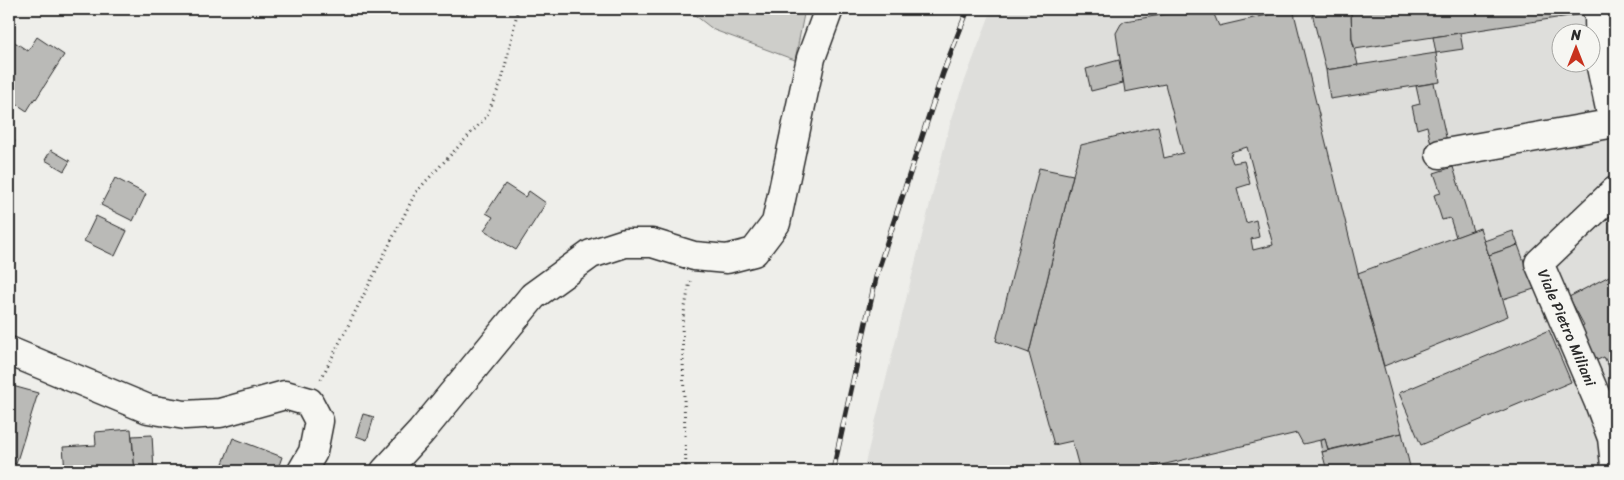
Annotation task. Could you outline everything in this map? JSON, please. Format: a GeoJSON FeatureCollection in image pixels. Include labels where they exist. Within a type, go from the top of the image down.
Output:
{"type":"FeatureCollection","features":[{"type":"Feature","properties":{"kind":"street"},"geometry":{"type":"LineString","coordinates":[[385,471],[421,432],[533,296],[591,254],[625,243],[652,243],[694,256],[727,260],[754,252],[776,223],[811,58],[828,9]]}},
{"type":"Feature","properties":{"kind":"street"},"geometry":{"type":"LineString","coordinates":[[1440,154],[1614,123],[1600,62],[1599,16],[1596,9]]}},
{"type":"Feature","properties":{"kind":"street","name":"Viale Pietro Miliani"},"geometry":{"type":"LineString","coordinates":[[1615,191],[1539,263],[1599,403],[1612,438],[1615,465]]}},
{"type":"Feature","properties":{"kind":"street"},"geometry":{"type":"LineString","coordinates":[[9,351],[148,409],[176,414],[220,413],[285,395],[309,402],[319,421],[313,452],[302,471]]}},
{"type":"Feature","properties":{"kind":"path"},"geometry":{"type":"LineString","coordinates":[[309,402],[416,192],[486,117],[502,80],[518,9]]}},
{"type":"Feature","properties":{"kind":"path"},"geometry":{"type":"LineString","coordinates":[[686,471],[682,322],[694,256]]}},
{"type":"Feature","properties":{"kind":"shaded area"},"geometry":{"type":"Polygon","coordinates":[[[687,9],[805,9],[795,60],[714,30],[687,9]]]}},
{"type":"Feature","properties":{"kind":"shaded area"},"geometry":{"type":"Polygon","coordinates":[[[992,9],[1615,9],[1615,471],[863,471],[953,112],[992,9]]]}},
{"type":"Feature","properties":{"kind":"building"},"geometry":{"type":"Polygon","coordinates":[[[1206,9],[1213,12],[1219,26],[1293,9],[1358,273],[1402,433],[1328,450],[1325,439],[1303,444],[1297,433],[1136,471],[1080,471],[1072,441],[1054,445],[1029,353],[1081,145],[1158,126],[1164,158],[1183,153],[1165,84],[1125,92],[1116,33],[1125,21],[1206,9]],[[1247,147],[1231,152],[1232,154],[1230,155],[1233,163],[1244,161],[1250,184],[1237,188],[1246,223],[1256,220],[1259,237],[1251,239],[1253,250],[1273,245],[1247,147]]]}},
{"type":"Feature","properties":{"kind":"building"},"geometry":{"type":"Polygon","coordinates":[[[1311,9],[1351,9],[1352,39],[1358,65],[1326,70],[1311,9]]]}},
{"type":"Feature","properties":{"kind":"building"},"geometry":{"type":"Polygon","coordinates":[[[1351,9],[1588,9],[1589,13],[1355,49],[1352,39],[1351,9]]]}},
{"type":"Feature","properties":{"kind":"building"},"geometry":{"type":"Polygon","coordinates":[[[1460,33],[1463,49],[1436,53],[1433,37],[1460,33]]]}},
{"type":"Feature","properties":{"kind":"building"},"geometry":{"type":"Polygon","coordinates":[[[37,37],[64,55],[27,111],[9,99],[9,48],[13,41],[28,51],[37,37]]]}},
{"type":"Feature","properties":{"kind":"building"},"geometry":{"type":"Polygon","coordinates":[[[1436,53],[1440,82],[1330,99],[1326,70],[1436,53]]]}},
{"type":"Feature","properties":{"kind":"building"},"geometry":{"type":"Polygon","coordinates":[[[1119,60],[1123,83],[1091,91],[1086,69],[1119,60]]]}},
{"type":"Feature","properties":{"kind":"building"},"geometry":{"type":"Polygon","coordinates":[[[1434,83],[1448,146],[1432,149],[1427,126],[1417,129],[1412,106],[1420,104],[1416,86],[1434,83]]]}},
{"type":"Feature","properties":{"kind":"building"},"geometry":{"type":"Polygon","coordinates":[[[9,137],[15,141],[9,151],[9,137]]]}},
{"type":"Feature","properties":{"kind":"building"},"geometry":{"type":"Polygon","coordinates":[[[51,150],[70,161],[64,171],[45,160],[51,150]]]}},
{"type":"Feature","properties":{"kind":"building"},"geometry":{"type":"Polygon","coordinates":[[[1453,167],[1473,231],[1456,237],[1450,218],[1442,220],[1434,195],[1441,193],[1434,173],[1453,167]]]}},
{"type":"Feature","properties":{"kind":"building"},"geometry":{"type":"Polygon","coordinates":[[[1039,168],[1073,175],[1029,353],[996,341],[1039,168]]]}},
{"type":"Feature","properties":{"kind":"building"},"geometry":{"type":"Polygon","coordinates":[[[115,178],[146,194],[133,221],[101,205],[115,178]]]}},
{"type":"Feature","properties":{"kind":"building"},"geometry":{"type":"Polygon","coordinates":[[[505,184],[525,197],[529,191],[546,203],[516,250],[484,230],[493,217],[486,213],[505,184]]]}},
{"type":"Feature","properties":{"kind":"building"},"geometry":{"type":"Polygon","coordinates":[[[96,216],[127,231],[115,256],[84,241],[96,216]]]}},
{"type":"Feature","properties":{"kind":"building"},"geometry":{"type":"Polygon","coordinates":[[[1480,228],[1508,316],[1384,366],[1358,273],[1480,228]]]}},
{"type":"Feature","properties":{"kind":"building"},"geometry":{"type":"Polygon","coordinates":[[[1513,231],[1518,245],[1489,255],[1484,241],[1513,231]]]}},
{"type":"Feature","properties":{"kind":"building"},"geometry":{"type":"Polygon","coordinates":[[[1518,245],[1534,289],[1503,299],[1489,255],[1518,245]]]}},
{"type":"Feature","properties":{"kind":"building"},"geometry":{"type":"Polygon","coordinates":[[[1615,273],[1615,378],[1604,357],[1593,362],[1576,330],[1584,325],[1569,297],[1615,273]]]}},
{"type":"Feature","properties":{"kind":"building"},"geometry":{"type":"Polygon","coordinates":[[[1549,330],[1571,382],[1421,445],[1399,393],[1549,330]]]}},
{"type":"Feature","properties":{"kind":"building"},"geometry":{"type":"Polygon","coordinates":[[[9,385],[38,393],[16,464],[9,462],[9,385]]]}},
{"type":"Feature","properties":{"kind":"building"},"geometry":{"type":"Polygon","coordinates":[[[363,414],[374,417],[367,440],[356,436],[363,414]]]}},
{"type":"Feature","properties":{"kind":"building"},"geometry":{"type":"Polygon","coordinates":[[[131,429],[135,471],[65,471],[63,447],[96,445],[95,432],[131,429]]]}},
{"type":"Feature","properties":{"kind":"building"},"geometry":{"type":"Polygon","coordinates":[[[1402,433],[1411,471],[1327,471],[1322,452],[1402,433]]]}},
{"type":"Feature","properties":{"kind":"building"},"geometry":{"type":"Polygon","coordinates":[[[152,435],[154,471],[135,471],[132,436],[152,435]]]}},
{"type":"Feature","properties":{"kind":"building"},"geometry":{"type":"Polygon","coordinates":[[[233,438],[282,457],[277,471],[220,471],[233,438]]]}},
{"type":"Feature","properties":{"kind":"building"},"geometry":{"type":"Polygon","coordinates":[[[1325,439],[1328,450],[1322,452],[1320,441],[1325,439]]]}},
{"type":"Feature","properties":{"kind":"railway"},"geometry":{"type":"LineString","coordinates":[[833,471],[877,273],[943,73],[968,9]]}}]}
